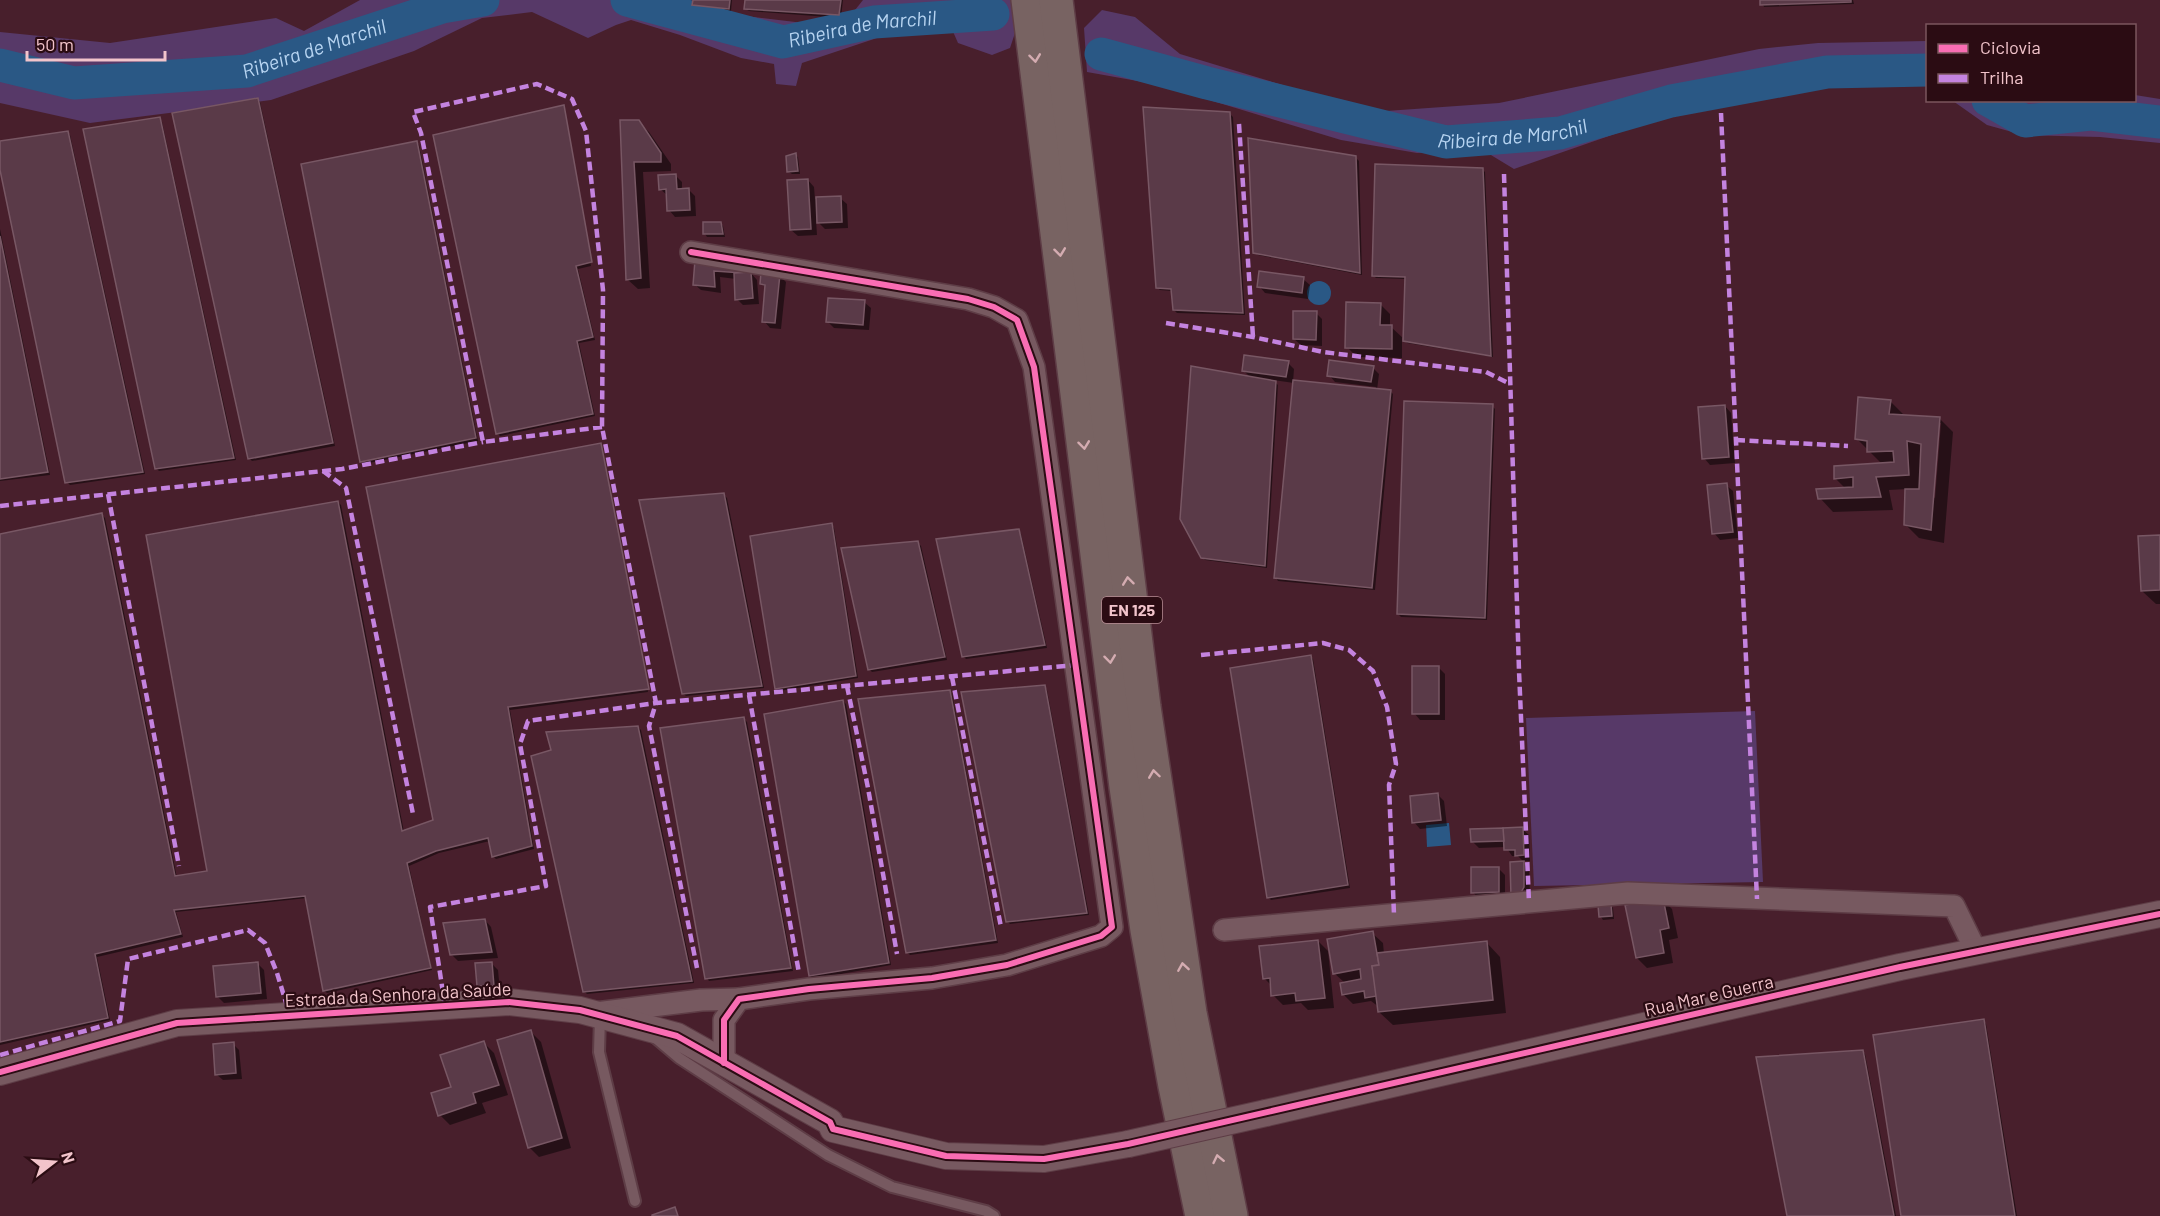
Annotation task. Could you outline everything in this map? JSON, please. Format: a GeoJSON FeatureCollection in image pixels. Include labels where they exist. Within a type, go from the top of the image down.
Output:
{"type":"FeatureCollection","features":[{"type":"Feature","properties":{"kind":"main road","name":"EN 125"},"geometry":{"type":"LineString","coordinates":[[1028,0],[1127,798],[1147,930],[1202,1216]]}},
{"type":"Feature","properties":{"kind":"main road","name":"EN 125"},"geometry":{"type":"LineString","coordinates":[[1056,0],[1144,707],[1190,1013],[1231,1216]]}},
{"type":"Feature","properties":{"kind":"street"},"geometry":{"type":"LineString","coordinates":[[597,1014],[701,1000],[739,999],[809,989],[932,978],[1007,965],[1101,936],[1112,927],[1034,367],[1017,320],[994,307],[968,299],[691,252]]}},
{"type":"Feature","properties":{"kind":"street"},"geometry":{"type":"LineString","coordinates":[[1224,930],[1629,893],[1954,906],[1976,951]]}},
{"type":"Feature","properties":{"kind":"street","name":"Rua Mar e Guerra"},"geometry":{"type":"LineString","coordinates":[[1128,1144],[1976,951],[2160,914]]}},
{"type":"Feature","properties":{"kind":"street"},"geometry":{"type":"LineString","coordinates":[[724,1063],[724,1020],[739,999]]}},
{"type":"Feature","properties":{"kind":"street","name":"Estrada da Senhora da Saúde"},"geometry":{"type":"LineString","coordinates":[[0,1072],[177,1023],[509,1002],[580,1010],[677,1036],[830,1122],[833,1129],[946,1156],[1044,1159],[1128,1144]]}},
{"type":"Feature","properties":{"kind":"lane"},"geometry":{"type":"LineString","coordinates":[[597,1014],[599,1052],[635,1201]]}},
{"type":"Feature","properties":{"kind":"lane"},"geometry":{"type":"LineString","coordinates":[[641,1026],[679,1058],[828,1155],[892,1188],[986,1211],[994,1216]]}},
{"type":"Feature","properties":{"kind":"shaded area"},"geometry":{"type":"Polygon","coordinates":[[[360,0],[681,0],[703,11],[812,24],[847,20],[863,0],[1016,0],[1014,36],[1010,48],[992,55],[958,43],[951,27],[904,29],[802,63],[796,86],[776,84],[774,64],[741,58],[680,35],[631,20],[588,38],[532,12],[482,18],[414,51],[271,100],[90,123],[0,103],[0,32],[110,43],[276,18],[304,31],[360,0]]]}},
{"type":"Feature","properties":{"kind":"shaded area"},"geometry":{"type":"Polygon","coordinates":[[[1102,10],[1135,17],[1180,54],[1372,112],[1499,103],[1759,49],[1818,43],[1926,41],[1926,83],[1818,82],[1655,120],[1514,169],[1481,149],[1417,153],[1341,140],[1160,85],[1087,72],[1084,28],[1102,10]]]}},
{"type":"Feature","properties":{"kind":"shaded area"},"geometry":{"type":"Polygon","coordinates":[[[2136,95],[2160,99],[2160,143],[2100,137],[2023,135],[1987,125],[1954,102],[2136,102],[2136,95]]]}},
{"type":"Feature","properties":{"kind":"shaded area"},"geometry":{"type":"Polygon","coordinates":[[[1755,711],[1763,882],[1534,886],[1526,718],[1755,711]]]}},
{"type":"Feature","properties":{"kind":"water"},"geometry":{"type":"Polygon","coordinates":[[[1319,281],[1324,282],[1330,288],[1330,298],[1324,304],[1319,305],[1314,304],[1308,298],[1307,293],[1308,288],[1314,282],[1319,281]]]}},
{"type":"Feature","properties":{"kind":"water"},"geometry":{"type":"Polygon","coordinates":[[[1449,823],[1451,845],[1427,847],[1426,825],[1449,823]]]}},
{"type":"Feature","properties":{"kind":"building"},"geometry":{"type":"Polygon","coordinates":[[[693,0],[730,0],[729,9],[692,5],[693,0]]]}},
{"type":"Feature","properties":{"kind":"building"},"geometry":{"type":"Polygon","coordinates":[[[745,0],[841,0],[839,15],[744,9],[745,0]]]}},
{"type":"Feature","properties":{"kind":"building"},"geometry":{"type":"Polygon","coordinates":[[[1760,0],[1851,0],[1851,2],[1760,5],[1760,0]]]}},
{"type":"Feature","properties":{"kind":"building"},"geometry":{"type":"Polygon","coordinates":[[[258,98],[333,443],[248,459],[172,113],[258,98]]]}},
{"type":"Feature","properties":{"kind":"building"},"geometry":{"type":"Polygon","coordinates":[[[564,105],[592,262],[576,266],[593,337],[577,341],[593,414],[496,434],[433,135],[564,105]]]}},
{"type":"Feature","properties":{"kind":"building"},"geometry":{"type":"Polygon","coordinates":[[[1143,107],[1230,112],[1243,313],[1173,310],[1171,289],[1156,288],[1143,107]]]}},
{"type":"Feature","properties":{"kind":"building"},"geometry":{"type":"Polygon","coordinates":[[[160,117],[234,458],[155,469],[83,129],[160,117]]]}},
{"type":"Feature","properties":{"kind":"building"},"geometry":{"type":"Polygon","coordinates":[[[620,120],[639,120],[661,153],[661,162],[634,162],[641,278],[626,280],[620,120]]]}},
{"type":"Feature","properties":{"kind":"building"},"geometry":{"type":"Polygon","coordinates":[[[68,131],[143,472],[65,483],[0,170],[0,141],[68,131]]]}},
{"type":"Feature","properties":{"kind":"building"},"geometry":{"type":"Polygon","coordinates":[[[1248,138],[1356,156],[1360,273],[1253,253],[1248,138]]]}},
{"type":"Feature","properties":{"kind":"building"},"geometry":{"type":"Polygon","coordinates":[[[417,141],[476,438],[360,462],[301,164],[417,141]]]}},
{"type":"Feature","properties":{"kind":"building"},"geometry":{"type":"Polygon","coordinates":[[[796,153],[798,171],[787,172],[786,156],[796,153]]]}},
{"type":"Feature","properties":{"kind":"building"},"geometry":{"type":"Polygon","coordinates":[[[1375,164],[1483,168],[1491,356],[1403,341],[1405,277],[1372,276],[1375,164]]]}},
{"type":"Feature","properties":{"kind":"building"},"geometry":{"type":"Polygon","coordinates":[[[676,174],[677,189],[689,188],[690,210],[667,211],[666,189],[659,190],[658,175],[676,174]]]}},
{"type":"Feature","properties":{"kind":"building"},"geometry":{"type":"Polygon","coordinates":[[[808,179],[811,229],[790,230],[787,180],[808,179]]]}},
{"type":"Feature","properties":{"kind":"building"},"geometry":{"type":"Polygon","coordinates":[[[841,196],[842,222],[817,223],[816,197],[841,196]]]}},
{"type":"Feature","properties":{"kind":"building"},"geometry":{"type":"Polygon","coordinates":[[[703,222],[721,222],[723,234],[703,234],[703,222]]]}},
{"type":"Feature","properties":{"kind":"building"},"geometry":{"type":"Polygon","coordinates":[[[0,236],[48,472],[0,479],[0,236]]]}},
{"type":"Feature","properties":{"kind":"building"},"geometry":{"type":"Polygon","coordinates":[[[695,260],[739,266],[742,273],[714,271],[715,287],[693,285],[695,260]]]}},
{"type":"Feature","properties":{"kind":"building"},"geometry":{"type":"Polygon","coordinates":[[[1259,271],[1304,277],[1302,293],[1257,287],[1259,271]]]}},
{"type":"Feature","properties":{"kind":"building"},"geometry":{"type":"Polygon","coordinates":[[[751,272],[753,298],[735,300],[734,273],[751,272]]]}},
{"type":"Feature","properties":{"kind":"building"},"geometry":{"type":"Polygon","coordinates":[[[761,272],[780,274],[775,323],[762,322],[765,285],[760,284],[761,272]]]}},
{"type":"Feature","properties":{"kind":"building"},"geometry":{"type":"Polygon","coordinates":[[[828,298],[865,300],[863,325],[826,322],[828,298]]]}},
{"type":"Feature","properties":{"kind":"building"},"geometry":{"type":"Polygon","coordinates":[[[1346,302],[1381,303],[1380,325],[1392,325],[1392,349],[1345,348],[1346,302]]]}},
{"type":"Feature","properties":{"kind":"building"},"geometry":{"type":"Polygon","coordinates":[[[1293,311],[1317,311],[1316,340],[1293,339],[1293,311]]]}},
{"type":"Feature","properties":{"kind":"building"},"geometry":{"type":"Polygon","coordinates":[[[1244,355],[1289,361],[1286,377],[1242,371],[1244,355]]]}},
{"type":"Feature","properties":{"kind":"building"},"geometry":{"type":"Polygon","coordinates":[[[1329,360],[1374,366],[1371,382],[1327,376],[1329,360]]]}},
{"type":"Feature","properties":{"kind":"building"},"geometry":{"type":"Polygon","coordinates":[[[1191,366],[1276,381],[1265,566],[1201,558],[1180,519],[1191,366]]]}},
{"type":"Feature","properties":{"kind":"building"},"geometry":{"type":"Polygon","coordinates":[[[1293,380],[1391,390],[1372,588],[1274,578],[1293,380]]]}},
{"type":"Feature","properties":{"kind":"building"},"geometry":{"type":"Polygon","coordinates":[[[1858,397],[1891,400],[1889,414],[1940,417],[1931,530],[1904,525],[1905,489],[1919,489],[1921,444],[1907,441],[1909,475],[1876,477],[1881,497],[1818,499],[1816,489],[1853,487],[1853,477],[1834,479],[1834,466],[1894,462],[1893,451],[1867,452],[1867,441],[1855,439],[1858,397]]]}},
{"type":"Feature","properties":{"kind":"building"},"geometry":{"type":"Polygon","coordinates":[[[1404,401],[1493,404],[1485,618],[1397,614],[1404,401]]]}},
{"type":"Feature","properties":{"kind":"building"},"geometry":{"type":"Polygon","coordinates":[[[1725,405],[1729,457],[1702,459],[1698,407],[1725,405]]]}},
{"type":"Feature","properties":{"kind":"building"},"geometry":{"type":"Polygon","coordinates":[[[601,443],[649,689],[508,707],[532,846],[492,857],[488,838],[436,851],[407,863],[431,968],[323,991],[305,896],[174,910],[181,934],[95,954],[108,1018],[0,1042],[0,534],[102,513],[175,876],[207,871],[146,535],[338,501],[402,831],[433,820],[366,487],[601,443]]]}},
{"type":"Feature","properties":{"kind":"building"},"geometry":{"type":"Polygon","coordinates":[[[1727,483],[1733,532],[1712,534],[1707,485],[1727,483]]]}},
{"type":"Feature","properties":{"kind":"building"},"geometry":{"type":"Polygon","coordinates":[[[724,493],[762,686],[682,694],[639,500],[724,493]]]}},
{"type":"Feature","properties":{"kind":"building"},"geometry":{"type":"Polygon","coordinates":[[[832,523],[856,676],[775,689],[750,536],[832,523]]]}},
{"type":"Feature","properties":{"kind":"building"},"geometry":{"type":"Polygon","coordinates":[[[1019,529],[1045,645],[962,657],[936,539],[1019,529]]]}},
{"type":"Feature","properties":{"kind":"building"},"geometry":{"type":"Polygon","coordinates":[[[2160,535],[2160,590],[2141,591],[2138,536],[2160,535]]]}},
{"type":"Feature","properties":{"kind":"building"},"geometry":{"type":"Polygon","coordinates":[[[918,541],[945,657],[868,670],[841,548],[918,541]]]}},
{"type":"Feature","properties":{"kind":"building"},"geometry":{"type":"Polygon","coordinates":[[[1311,655],[1348,885],[1267,898],[1230,668],[1311,655]]]}},
{"type":"Feature","properties":{"kind":"building"},"geometry":{"type":"Polygon","coordinates":[[[1412,666],[1439,666],[1439,714],[1412,714],[1412,666]]]}},
{"type":"Feature","properties":{"kind":"building"},"geometry":{"type":"Polygon","coordinates":[[[1045,685],[1087,913],[1006,922],[961,692],[1045,685]]]}},
{"type":"Feature","properties":{"kind":"building"},"geometry":{"type":"Polygon","coordinates":[[[950,690],[996,940],[906,953],[858,699],[950,690]]]}},
{"type":"Feature","properties":{"kind":"building"},"geometry":{"type":"Polygon","coordinates":[[[843,700],[889,963],[809,976],[764,714],[843,700]]]}},
{"type":"Feature","properties":{"kind":"building"},"geometry":{"type":"Polygon","coordinates":[[[744,717],[791,968],[705,979],[660,728],[744,717]]]}},
{"type":"Feature","properties":{"kind":"building"},"geometry":{"type":"Polygon","coordinates":[[[638,726],[692,981],[583,992],[531,756],[551,750],[546,732],[638,726]]]}},
{"type":"Feature","properties":{"kind":"building"},"geometry":{"type":"Polygon","coordinates":[[[1438,793],[1441,820],[1412,823],[1410,796],[1438,793]]]}},
{"type":"Feature","properties":{"kind":"building"},"geometry":{"type":"Polygon","coordinates":[[[1523,827],[1524,855],[1515,856],[1515,850],[1504,850],[1503,828],[1523,827]]]}},
{"type":"Feature","properties":{"kind":"building"},"geometry":{"type":"Polygon","coordinates":[[[1503,828],[1504,841],[1471,842],[1470,829],[1503,828]]]}},
{"type":"Feature","properties":{"kind":"building"},"geometry":{"type":"Polygon","coordinates":[[[1524,861],[1524,887],[1519,896],[1511,897],[1510,862],[1524,861]]]}},
{"type":"Feature","properties":{"kind":"building"},"geometry":{"type":"Polygon","coordinates":[[[1471,867],[1499,867],[1499,892],[1471,893],[1471,867]]]}},
{"type":"Feature","properties":{"kind":"building"},"geometry":{"type":"Polygon","coordinates":[[[1663,898],[1669,928],[1660,930],[1664,953],[1636,958],[1625,905],[1663,898]]]}},
{"type":"Feature","properties":{"kind":"building"},"geometry":{"type":"Polygon","coordinates":[[[1611,904],[1612,916],[1599,917],[1598,905],[1611,904]]]}},
{"type":"Feature","properties":{"kind":"building"},"geometry":{"type":"Polygon","coordinates":[[[485,919],[492,952],[450,955],[443,923],[485,919]]]}},
{"type":"Feature","properties":{"kind":"building"},"geometry":{"type":"Polygon","coordinates":[[[1373,931],[1379,965],[1372,966],[1377,996],[1365,998],[1364,991],[1342,995],[1340,983],[1361,979],[1360,969],[1333,974],[1327,939],[1373,931]]]}},
{"type":"Feature","properties":{"kind":"building"},"geometry":{"type":"Polygon","coordinates":[[[1318,940],[1325,998],[1296,1001],[1295,993],[1271,996],[1270,978],[1263,979],[1259,946],[1318,940]]]}},
{"type":"Feature","properties":{"kind":"building"},"geometry":{"type":"Polygon","coordinates":[[[1487,941],[1493,1000],[1378,1012],[1372,966],[1379,965],[1377,953],[1487,941]]]}},
{"type":"Feature","properties":{"kind":"building"},"geometry":{"type":"Polygon","coordinates":[[[258,962],[261,993],[216,997],[213,966],[258,962]]]}},
{"type":"Feature","properties":{"kind":"building"},"geometry":{"type":"Polygon","coordinates":[[[492,962],[494,986],[477,986],[475,963],[492,962]]]}},
{"type":"Feature","properties":{"kind":"building"},"geometry":{"type":"Polygon","coordinates":[[[1984,1019],[2015,1216],[1901,1216],[1873,1035],[1984,1019]]]}},
{"type":"Feature","properties":{"kind":"building"},"geometry":{"type":"Polygon","coordinates":[[[531,1030],[562,1138],[528,1148],[497,1040],[531,1030]]]}},
{"type":"Feature","properties":{"kind":"building"},"geometry":{"type":"Polygon","coordinates":[[[484,1041],[499,1085],[473,1093],[476,1103],[438,1116],[431,1093],[451,1087],[440,1055],[484,1041]]]}},
{"type":"Feature","properties":{"kind":"building"},"geometry":{"type":"Polygon","coordinates":[[[234,1042],[236,1073],[215,1075],[213,1044],[234,1042]]]}},
{"type":"Feature","properties":{"kind":"building"},"geometry":{"type":"Polygon","coordinates":[[[1863,1050],[1894,1216],[1787,1216],[1756,1057],[1863,1050]]]}},
{"type":"Feature","properties":{"kind":"building"},"geometry":{"type":"Polygon","coordinates":[[[675,1207],[678,1216],[652,1216],[652,1215],[675,1207]]]}},
{"type":"Feature","properties":{"kind":"waterway","name":"Ribeira de Marchil"},"geometry":{"type":"LineString","coordinates":[[0,65],[74,83],[247,71],[442,7],[483,0]]}},
{"type":"Feature","properties":{"kind":"waterway","name":"Ribeira de Marchil"},"geometry":{"type":"LineString","coordinates":[[627,0],[783,42],[874,22],[993,14]]}},
{"type":"Feature","properties":{"kind":"waterway","name":"Ribeira de Marchil"},"geometry":{"type":"LineString","coordinates":[[1101,54],[1207,83],[1446,142],[1560,133],[1671,101],[1827,72],[1926,70]]}},
{"type":"Feature","properties":{"kind":"waterway","name":"Ribeira de Marchil"},"geometry":{"type":"LineString","coordinates":[[1992,102],[2025,121],[2091,114],[2160,122]]}},
{"type":"Feature","properties":{"kind":"marked path"},"geometry":{"type":"LineString","coordinates":[[602,427],[483,442],[421,133],[413,112],[537,84],[572,99],[586,131],[603,290],[602,427],[656,703],[649,726],[697,968]]}},
{"type":"Feature","properties":{"kind":"marked path"},"geometry":{"type":"LineString","coordinates":[[1721,113],[1757,899]]}},
{"type":"Feature","properties":{"kind":"marked path"},"geometry":{"type":"LineString","coordinates":[[1239,124],[1253,337]]}},
{"type":"Feature","properties":{"kind":"marked path"},"geometry":{"type":"LineString","coordinates":[[1504,174],[1519,671],[1529,902]]}},
{"type":"Feature","properties":{"kind":"marked path"},"geometry":{"type":"LineString","coordinates":[[1166,323],[1253,337],[1323,352],[1486,372],[1510,384]]}},
{"type":"Feature","properties":{"kind":"marked path"},"geometry":{"type":"LineString","coordinates":[[1736,440],[1848,446]]}},
{"type":"Feature","properties":{"kind":"marked path"},"geometry":{"type":"LineString","coordinates":[[0,506],[342,469],[483,442]]}},
{"type":"Feature","properties":{"kind":"marked path"},"geometry":{"type":"LineString","coordinates":[[323,471],[346,488],[413,814]]}},
{"type":"Feature","properties":{"kind":"marked path"},"geometry":{"type":"LineString","coordinates":[[108,494],[179,866]]}},
{"type":"Feature","properties":{"kind":"marked path"},"geometry":{"type":"LineString","coordinates":[[1201,655],[1323,643],[1349,650],[1373,671],[1387,707],[1396,764],[1389,785],[1394,915]]}},
{"type":"Feature","properties":{"kind":"marked path"},"geometry":{"type":"LineString","coordinates":[[445,1006],[430,907],[546,886],[520,744],[528,721],[656,703],[1076,665]]}},
{"type":"Feature","properties":{"kind":"marked path"},"geometry":{"type":"LineString","coordinates":[[952,677],[1001,927]]}},
{"type":"Feature","properties":{"kind":"marked path"},"geometry":{"type":"LineString","coordinates":[[847,686],[868,788],[897,954]]}},
{"type":"Feature","properties":{"kind":"marked path"},"geometry":{"type":"LineString","coordinates":[[749,695],[799,973]]}},
{"type":"Feature","properties":{"kind":"marked path"},"geometry":{"type":"LineString","coordinates":[[0,1055],[120,1021],[128,959],[248,930],[265,943],[290,1016]]}},
{"type":"Feature","properties":{"kind":"cycle path"},"geometry":{"type":"LineString","coordinates":[[691,252],[968,299],[994,307],[1017,320],[1034,367],[1112,927],[1101,936],[1007,965],[932,978],[809,989],[739,999],[724,1020],[724,1063]]}},
{"type":"Feature","properties":{"kind":"cycle path"},"geometry":{"type":"LineString","coordinates":[[0,1072],[177,1023],[509,1002],[580,1010],[677,1036],[830,1122],[833,1129],[946,1156],[1044,1159],[1128,1144],[1900,967],[2160,914]]}}]}
